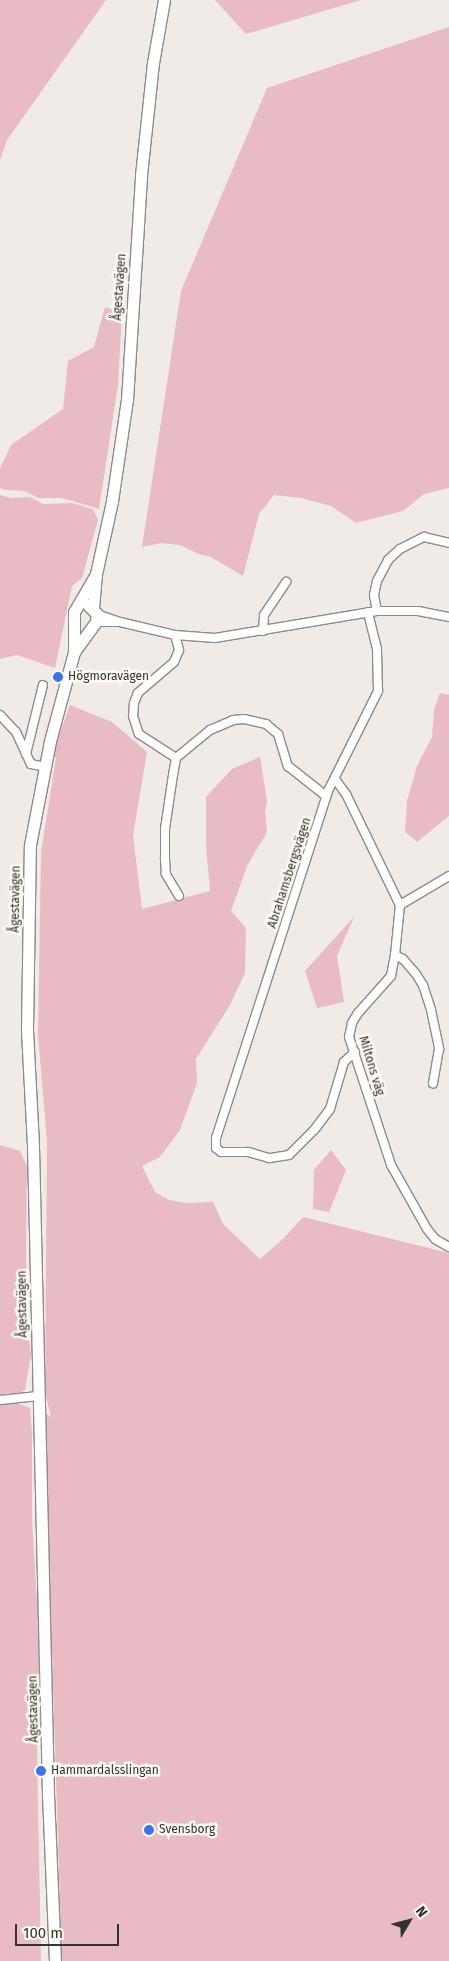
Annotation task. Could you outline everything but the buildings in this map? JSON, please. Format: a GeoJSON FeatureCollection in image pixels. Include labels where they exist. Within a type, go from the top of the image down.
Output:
{"type":"FeatureCollection","features":[{"type":"Feature","properties":{"kind":"main road","name":"Ågestavägen"},"geometry":{"type":"LineString","coordinates":[[74,652],[94,618],[96,574],[112,501],[126,409],[141,175],[153,63],[164,0]]}},
{"type":"Feature","properties":{"kind":"main road","name":"Ågestavägen"},"geometry":{"type":"LineString","coordinates":[[55,1961],[48,1793],[33,1145],[27,1029],[30,845],[44,767],[74,652],[75,624],[73,616],[96,574]]}},
{"type":"Feature","properties":{"kind":"main road"},"geometry":{"type":"LineString","coordinates":[[75,624],[79,628],[94,618],[90,605],[79,606]]}},
{"type":"Feature","properties":{"kind":"street"},"geometry":{"type":"LineString","coordinates":[[377,611],[374,595],[377,581],[388,560],[400,549],[424,538],[449,542]]}},
{"type":"Feature","properties":{"kind":"street"},"geometry":{"type":"LineString","coordinates":[[263,631],[264,616],[286,582]]}},
{"type":"Feature","properties":{"kind":"street"},"geometry":{"type":"LineString","coordinates":[[94,618],[174,635],[215,638],[377,611],[418,610],[449,617]]}},
{"type":"Feature","properties":{"kind":"street","name":"Abrahamsbergsvägen"},"geometry":{"type":"LineString","coordinates":[[355,1052],[344,1062],[330,1109],[314,1130],[289,1155],[269,1158],[248,1152],[221,1152],[215,1144],[326,796],[378,691],[377,649],[368,612]]}},
{"type":"Feature","properties":{"kind":"street"},"geometry":{"type":"LineString","coordinates":[[174,635],[179,650],[174,662],[138,693],[134,703],[133,716],[139,734],[176,758]]}},
{"type":"Feature","properties":{"kind":"street"},"geometry":{"type":"LineString","coordinates":[[26,754],[43,685]]}},
{"type":"Feature","properties":{"kind":"street"},"geometry":{"type":"LineString","coordinates":[[0,715],[16,732],[31,764],[44,767]]}},
{"type":"Feature","properties":{"kind":"street"},"geometry":{"type":"LineString","coordinates":[[179,896],[166,874],[164,844],[166,815],[176,758],[218,725],[233,720],[256,721],[274,729],[283,744],[288,766],[326,796]]}},
{"type":"Feature","properties":{"kind":"street"},"geometry":{"type":"LineString","coordinates":[[335,779],[346,794],[400,905],[449,876]]}},
{"type":"Feature","properties":{"kind":"street","name":"Miltons väg"},"geometry":{"type":"LineString","coordinates":[[400,905],[391,976],[358,1013],[352,1023],[349,1036],[392,1165],[426,1229],[435,1239],[449,1247]]}},
{"type":"Feature","properties":{"kind":"street"},"geometry":{"type":"LineString","coordinates":[[395,955],[403,959],[416,974],[423,985],[431,1010],[439,1049],[433,1082]]}},
{"type":"Feature","properties":{"kind":"street"},"geometry":{"type":"LineString","coordinates":[[0,1400],[39,1396]]}},
{"type":"Feature","properties":{"kind":"shaded area"},"geometry":{"type":"Polygon","coordinates":[[[0,0],[106,0],[7,140],[0,160],[0,0]]]}},
{"type":"Feature","properties":{"kind":"shaded area"},"geometry":{"type":"Polygon","coordinates":[[[215,0],[361,0],[246,34],[215,0]]]}},
{"type":"Feature","properties":{"kind":"shaded area"},"geometry":{"type":"Polygon","coordinates":[[[449,27],[449,488],[424,494],[403,511],[356,523],[331,506],[301,498],[274,495],[259,514],[243,576],[211,557],[199,554],[180,545],[161,543],[142,547],[181,291],[267,88],[449,27]]]}},
{"type":"Feature","properties":{"kind":"shaded area"},"geometry":{"type":"Polygon","coordinates":[[[105,307],[122,313],[118,385],[99,509],[62,498],[38,498],[25,491],[0,488],[0,469],[11,445],[63,409],[68,361],[94,347],[105,307]]]}},
{"type":"Feature","properties":{"kind":"shaded area"},"geometry":{"type":"Polygon","coordinates":[[[0,495],[11,498],[30,497],[43,504],[72,503],[93,509],[98,520],[82,578],[72,586],[55,668],[17,655],[0,659],[0,495]]]}},
{"type":"Feature","properties":{"kind":"shaded area"},"geometry":{"type":"Polygon","coordinates":[[[440,693],[449,695],[449,816],[417,842],[405,832],[407,801],[417,766],[432,737],[434,710],[440,693]]]}},
{"type":"Feature","properties":{"kind":"shaded area"},"geometry":{"type":"Polygon","coordinates":[[[70,705],[112,722],[147,752],[133,835],[142,909],[210,891],[206,845],[206,797],[232,769],[260,757],[267,801],[265,812],[267,832],[247,866],[231,911],[246,928],[245,973],[230,1005],[196,1059],[197,1083],[180,1130],[160,1157],[142,1166],[155,1192],[169,1200],[186,1203],[213,1202],[223,1224],[260,1259],[284,1238],[303,1217],[449,1253],[449,1961],[62,1961],[44,1411],[51,1418],[45,1392],[47,1141],[38,1035],[41,852],[56,758],[53,752],[70,705]]]}},
{"type":"Feature","properties":{"kind":"shaded area"},"geometry":{"type":"Polygon","coordinates":[[[354,917],[337,956],[344,1002],[317,1008],[305,971],[354,917]]]}},
{"type":"Feature","properties":{"kind":"shaded area"},"geometry":{"type":"Polygon","coordinates":[[[0,1145],[20,1151],[27,1166],[26,1249],[28,1331],[31,1355],[25,1390],[19,1393],[0,1394],[0,1145]]]}},
{"type":"Feature","properties":{"kind":"shaded area"},"geometry":{"type":"Polygon","coordinates":[[[331,1150],[346,1170],[329,1212],[313,1209],[314,1170],[331,1150]]]}},
{"type":"Feature","properties":{"kind":"shaded area"},"geometry":{"type":"Polygon","coordinates":[[[19,1404],[30,1408],[32,1434],[32,1519],[38,1619],[40,1714],[37,1749],[41,1961],[0,1961],[0,1405],[19,1404]]]}},
{"type":"Feature","properties":{"kind":"place","name":"Högmoravägen"},"geometry":{"type":"Point","coordinates":[58,677]}},
{"type":"Feature","properties":{"kind":"place","name":"Hammardalsslingan"},"geometry":{"type":"Point","coordinates":[41,1771]}},
{"type":"Feature","properties":{"kind":"place","name":"Svensborg"},"geometry":{"type":"Point","coordinates":[149,1830]}}]}
